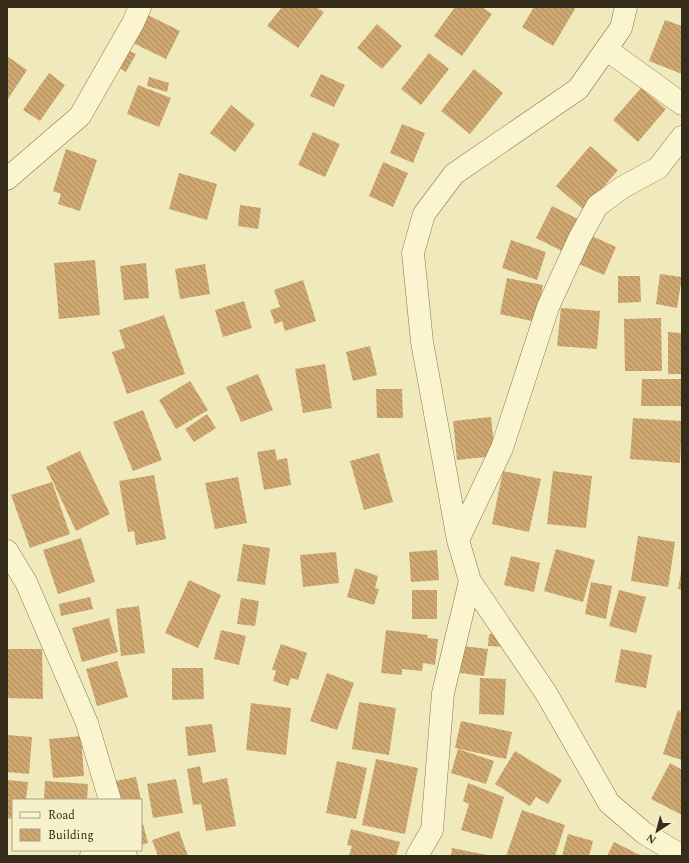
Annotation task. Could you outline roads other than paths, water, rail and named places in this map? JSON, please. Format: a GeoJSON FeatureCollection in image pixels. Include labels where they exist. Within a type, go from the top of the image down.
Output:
{"type":"FeatureCollection","features":[{"type":"Feature","properties":{"kind":"street"},"geometry":{"type":"LineString","coordinates":[[7,179],[80,116],[133,23],[140,7]]}},
{"type":"Feature","properties":{"kind":"street"},"geometry":{"type":"LineString","coordinates":[[626,7],[621,28],[578,89],[454,174],[424,214],[413,253],[422,342],[458,540],[470,581],[546,693],[609,803],[644,833],[682,856]]}},
{"type":"Feature","properties":{"kind":"street"},"geometry":{"type":"LineString","coordinates":[[606,49],[682,104]]}},
{"type":"Feature","properties":{"kind":"street"},"geometry":{"type":"LineString","coordinates":[[458,540],[502,448],[548,307],[582,233],[597,206],[623,187],[658,168],[682,136]]}},
{"type":"Feature","properties":{"kind":"street"},"geometry":{"type":"LineString","coordinates":[[8,554],[26,582],[87,723],[110,799]]}},
{"type":"Feature","properties":{"kind":"street"},"geometry":{"type":"LineString","coordinates":[[417,856],[432,830],[443,693],[470,581]]}},
{"type":"Feature","properties":{"kind":"street"},"geometry":{"type":"LineString","coordinates":[[91,856],[126,856]]}}]}
